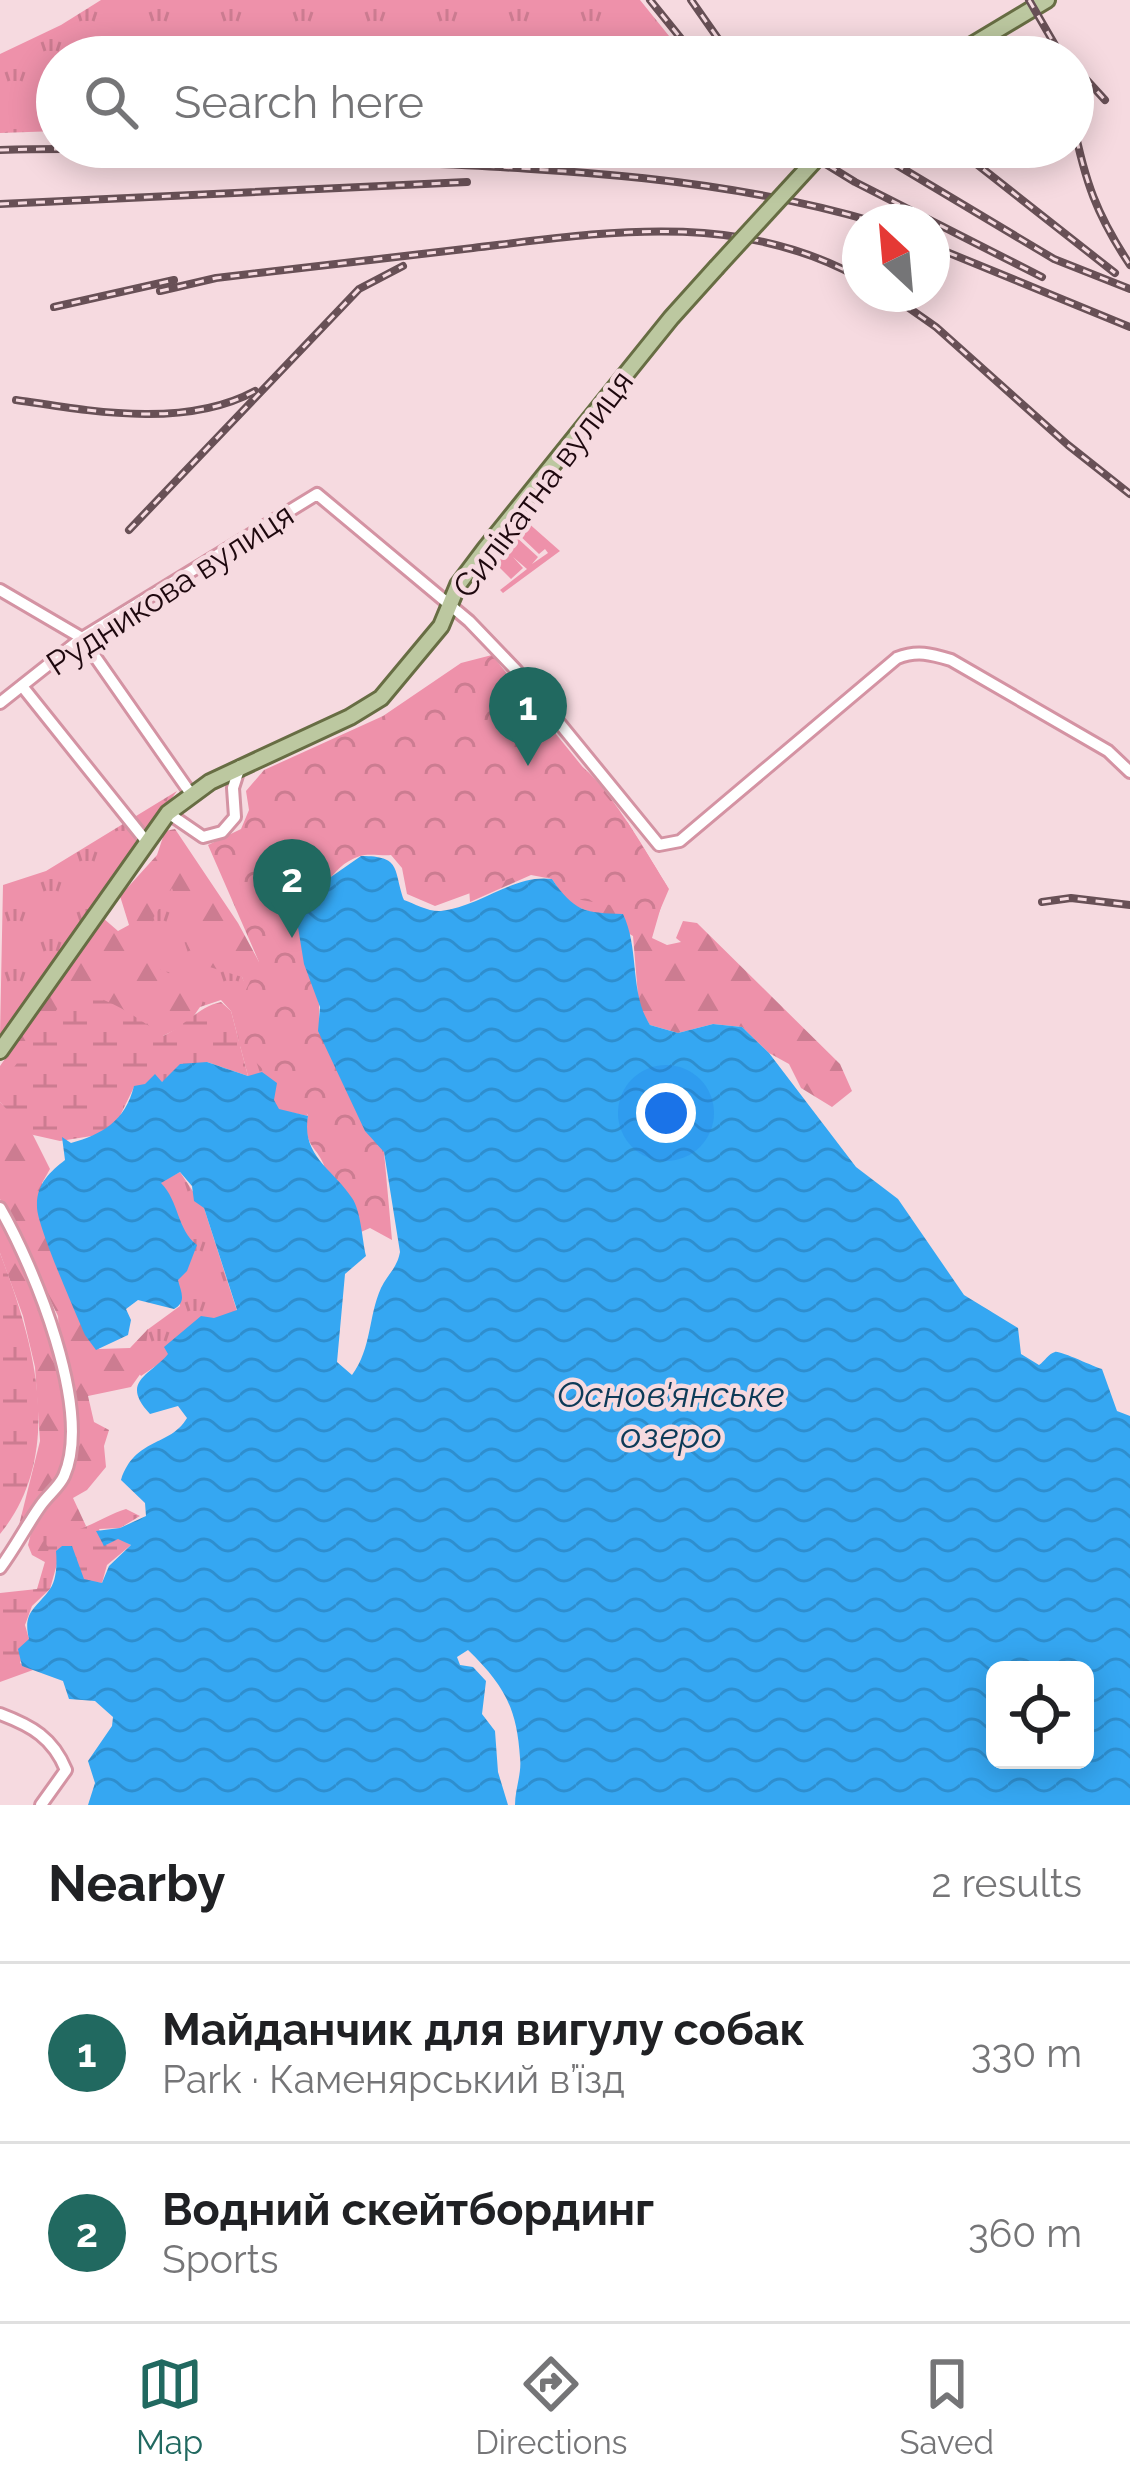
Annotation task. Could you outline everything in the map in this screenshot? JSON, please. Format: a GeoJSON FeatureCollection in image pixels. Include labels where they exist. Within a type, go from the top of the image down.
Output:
{"type":"FeatureCollection","features":[{"type":"Feature","properties":{"kind":"main road"},"geometry":{"type":"LineString","coordinates":[[987,36],[1047,0]]}},
{"type":"Feature","properties":{"kind":"main road","name":"Силікатна вулиця"},"geometry":{"type":"LineString","coordinates":[[0,1051],[168,813],[190,794],[240,765],[350,717],[381,698],[441,626],[458,585],[485,549],[671,318],[807,168]]}},
{"type":"Feature","properties":{"kind":"street","name":"Рудникова вулиця"},"geometry":{"type":"LineString","coordinates":[[0,703],[82,638],[317,494],[451,603]]}},
{"type":"Feature","properties":{"kind":"street"},"geometry":{"type":"LineString","coordinates":[[2,594],[82,638],[190,794]]}},
{"type":"Feature","properties":{"kind":"street"},"geometry":{"type":"LineString","coordinates":[[451,603],[516,670],[659,845],[680,841],[897,658],[910,653],[951,660],[1108,752],[1130,772]]}},
{"type":"Feature","properties":{"kind":"street"},"geometry":{"type":"LineString","coordinates":[[22,686],[146,841]]}},
{"type":"Feature","properties":{"kind":"street"},"geometry":{"type":"LineString","coordinates":[[168,813],[203,836],[222,832],[235,817],[233,788],[240,765]]}},
{"type":"Feature","properties":{"kind":"street"},"geometry":{"type":"LineString","coordinates":[[0,1208],[37,1282],[70,1405],[68,1462],[62,1480],[0,1568]]}},
{"type":"Feature","properties":{"kind":"street"},"geometry":{"type":"LineString","coordinates":[[0,1714],[43,1734],[58,1751],[66,1770],[41,1805]]}},
{"type":"Feature","properties":{"kind":"green space"},"geometry":{"type":"Polygon","coordinates":[[[101,0],[640,0],[669,36],[38,36],[101,0]]]}},
{"type":"Feature","properties":{"kind":"green space"},"geometry":{"type":"Polygon","coordinates":[[[36,37],[36,132],[0,133],[0,54],[36,37]]]}},
{"type":"Feature","properties":{"kind":"green space"},"geometry":{"type":"Polygon","coordinates":[[[526,521],[560,551],[503,593],[500,590],[527,569],[513,557],[523,568],[511,579],[492,560],[514,535],[538,557],[532,564],[548,553],[545,549],[539,554],[516,532],[526,521]]]}},
{"type":"Feature","properties":{"kind":"green space"},"geometry":{"type":"Polygon","coordinates":[[[492,655],[628,823],[669,889],[651,931],[610,905],[576,899],[533,870],[435,906],[407,894],[402,868],[391,855],[360,856],[332,876],[297,921],[319,1004],[319,1032],[384,1152],[392,1240],[370,1228],[361,1232],[349,1198],[309,1141],[308,1115],[239,1045],[236,1011],[259,962],[208,845],[241,829],[249,810],[246,791],[264,770],[383,716],[461,663],[492,655]]]}},
{"type":"Feature","properties":{"kind":"green space"},"geometry":{"type":"Polygon","coordinates":[[[572,761],[610,797],[667,886],[652,938],[667,945],[681,942],[676,938],[683,921],[697,923],[840,1064],[852,1091],[832,1107],[801,1088],[789,1064],[769,1053],[742,1027],[713,1024],[678,1033],[650,1025],[639,1008],[633,936],[569,904],[552,879],[531,875],[470,902],[469,887],[572,761]]]}},
{"type":"Feature","properties":{"kind":"green space"},"geometry":{"type":"Polygon","coordinates":[[[177,791],[0,1035],[3,885],[46,871],[177,791]]]}},
{"type":"Feature","properties":{"kind":"green space"},"geometry":{"type":"Polygon","coordinates":[[[175,829],[238,923],[278,997],[253,1007],[242,977],[200,964],[184,936],[172,888],[152,920],[145,961],[185,983],[198,996],[202,1004],[189,1023],[0,1094],[0,1066],[103,918],[118,931],[129,925],[120,896],[157,855],[165,831],[175,829]]]}},
{"type":"Feature","properties":{"kind":"green space"},"geometry":{"type":"Polygon","coordinates":[[[174,882],[242,977],[308,1116],[279,1110],[248,1076],[231,1011],[221,1000],[197,1008],[135,970],[142,926],[174,882]]]}},
{"type":"Feature","properties":{"kind":"green space"},"geometry":{"type":"Polygon","coordinates":[[[70,992],[107,1001],[163,1036],[221,1002],[231,1011],[248,1076],[207,1062],[162,1082],[134,1087],[118,1120],[98,1135],[60,1141],[29,1134],[0,1102],[0,1086],[70,992]]]}},
{"type":"Feature","properties":{"kind":"green space"},"geometry":{"type":"Polygon","coordinates":[[[0,1102],[33,1135],[50,1169],[42,1183],[99,1349],[130,1348],[148,1329],[146,1345],[134,1361],[141,1373],[131,1387],[88,1396],[94,1422],[109,1430],[104,1446],[106,1467],[87,1490],[73,1498],[86,1526],[79,1535],[51,1549],[54,1567],[32,1555],[28,1545],[31,1533],[70,1476],[74,1398],[58,1316],[0,1199],[0,1102]]]}},
{"type":"Feature","properties":{"kind":"green space"},"geometry":{"type":"Polygon","coordinates":[[[180,1172],[204,1208],[237,1311],[141,1376],[131,1363],[147,1330],[180,1306],[178,1280],[187,1237],[160,1182],[180,1172]]]}},
{"type":"Feature","properties":{"kind":"green space"},"geometry":{"type":"Polygon","coordinates":[[[0,1217],[41,1308],[67,1414],[59,1476],[16,1537],[40,1441],[35,1367],[0,1253],[0,1217]]]}},
{"type":"Feature","properties":{"kind":"green space"},"geometry":{"type":"Polygon","coordinates":[[[0,1253],[32,1360],[38,1433],[33,1468],[0,1534],[0,1253]]]}},
{"type":"Feature","properties":{"kind":"green space"},"geometry":{"type":"Polygon","coordinates":[[[126,1509],[140,1516],[120,1528],[99,1529],[106,1545],[118,1538],[131,1545],[107,1565],[102,1583],[82,1581],[62,1546],[50,1589],[32,1606],[25,1625],[29,1639],[20,1663],[33,1670],[0,1682],[0,1593],[37,1589],[49,1548],[41,1538],[48,1526],[58,1534],[67,1533],[126,1509]]]}},
{"type":"Feature","properties":{"kind":"water","name":"Основ'янське озеро"},"geometry":{"type":"Polygon","coordinates":[[[361,856],[390,862],[404,900],[432,910],[455,908],[524,881],[552,879],[581,908],[623,914],[639,999],[650,1025],[678,1033],[713,1024],[742,1027],[769,1053],[856,1167],[898,1199],[964,1295],[1018,1328],[1021,1354],[1039,1365],[1058,1352],[1102,1369],[1117,1411],[1130,1416],[1130,1805],[515,1805],[520,1764],[511,1710],[499,1686],[468,1650],[457,1657],[460,1665],[473,1667],[486,1681],[482,1714],[495,1731],[498,1772],[508,1805],[88,1805],[95,1783],[88,1761],[113,1717],[95,1701],[69,1699],[63,1681],[22,1666],[18,1649],[29,1639],[29,1616],[52,1585],[56,1551],[72,1546],[84,1579],[102,1583],[109,1566],[131,1545],[118,1539],[104,1546],[96,1531],[120,1528],[146,1516],[145,1503],[121,1480],[135,1456],[187,1418],[178,1406],[150,1414],[137,1394],[141,1380],[168,1354],[164,1347],[201,1316],[214,1318],[237,1310],[204,1208],[194,1201],[192,1186],[180,1172],[161,1183],[185,1232],[197,1245],[187,1271],[178,1280],[181,1303],[174,1309],[138,1300],[126,1309],[131,1320],[128,1335],[96,1350],[85,1335],[43,1232],[39,1192],[65,1160],[62,1137],[71,1143],[103,1130],[119,1117],[134,1086],[145,1084],[155,1074],[162,1082],[180,1064],[207,1062],[248,1076],[262,1072],[277,1083],[274,1100],[279,1109],[308,1116],[314,1152],[357,1210],[366,1256],[345,1274],[337,1362],[352,1375],[363,1354],[381,1288],[400,1252],[384,1152],[365,1131],[318,1031],[320,1007],[304,964],[297,921],[301,911],[317,904],[328,879],[361,856]]]}},
{"type":"Feature","properties":{"kind":"railway"},"geometry":{"type":"LineString","coordinates":[[650,0],[679,36]]}},
{"type":"Feature","properties":{"kind":"railway"},"geometry":{"type":"LineString","coordinates":[[691,0],[716,36]]}},
{"type":"Feature","properties":{"kind":"railway"},"geometry":{"type":"LineString","coordinates":[[1029,0],[1050,36]]}},
{"type":"Feature","properties":{"kind":"railway"},"geometry":{"type":"LineString","coordinates":[[1094,88],[1105,100]]}},
{"type":"Feature","properties":{"kind":"railway"},"geometry":{"type":"LineString","coordinates":[[0,150],[36,150]]}},
{"type":"Feature","properties":{"kind":"railway"},"geometry":{"type":"LineString","coordinates":[[505,168],[690,184],[842,213]]}},
{"type":"Feature","properties":{"kind":"railway"},"geometry":{"type":"LineString","coordinates":[[832,168],[1042,277]]}},
{"type":"Feature","properties":{"kind":"railway"},"geometry":{"type":"LineString","coordinates":[[902,168],[1054,259],[1130,289]]}},
{"type":"Feature","properties":{"kind":"railway"},"geometry":{"type":"LineString","coordinates":[[982,168],[1115,273]]}},
{"type":"Feature","properties":{"kind":"railway"},"geometry":{"type":"LineString","coordinates":[[1084,168],[1108,229],[1130,265]]}},
{"type":"Feature","properties":{"kind":"railway"},"geometry":{"type":"LineString","coordinates":[[0,204],[467,182]]}},
{"type":"Feature","properties":{"kind":"railway"},"geometry":{"type":"LineString","coordinates":[[160,291],[216,278],[621,233],[719,234],[766,242],[842,270]]}},
{"type":"Feature","properties":{"kind":"railway"},"geometry":{"type":"LineString","coordinates":[[950,253],[1130,327]]}},
{"type":"Feature","properties":{"kind":"railway"},"geometry":{"type":"LineString","coordinates":[[129,530],[359,289],[403,266]]}},
{"type":"Feature","properties":{"kind":"railway"},"geometry":{"type":"LineString","coordinates":[[54,307],[174,280]]}},
{"type":"Feature","properties":{"kind":"railway"},"geometry":{"type":"LineString","coordinates":[[915,312],[1130,494]]}},
{"type":"Feature","properties":{"kind":"railway"},"geometry":{"type":"LineString","coordinates":[[16,400],[106,412],[168,413],[228,403],[255,391]]}},
{"type":"Feature","properties":{"kind":"railway"},"geometry":{"type":"LineString","coordinates":[[1042,902],[1071,898],[1130,905]]}},
{"type":"Feature","properties":{"kind":"place","name":"Майданчик для вигулу собак"},"geometry":{"type":"Point","coordinates":[528,766]}},
{"type":"Feature","properties":{"kind":"place","name":"Водний скейтбординг"},"geometry":{"type":"Point","coordinates":[292,938]}}]}
